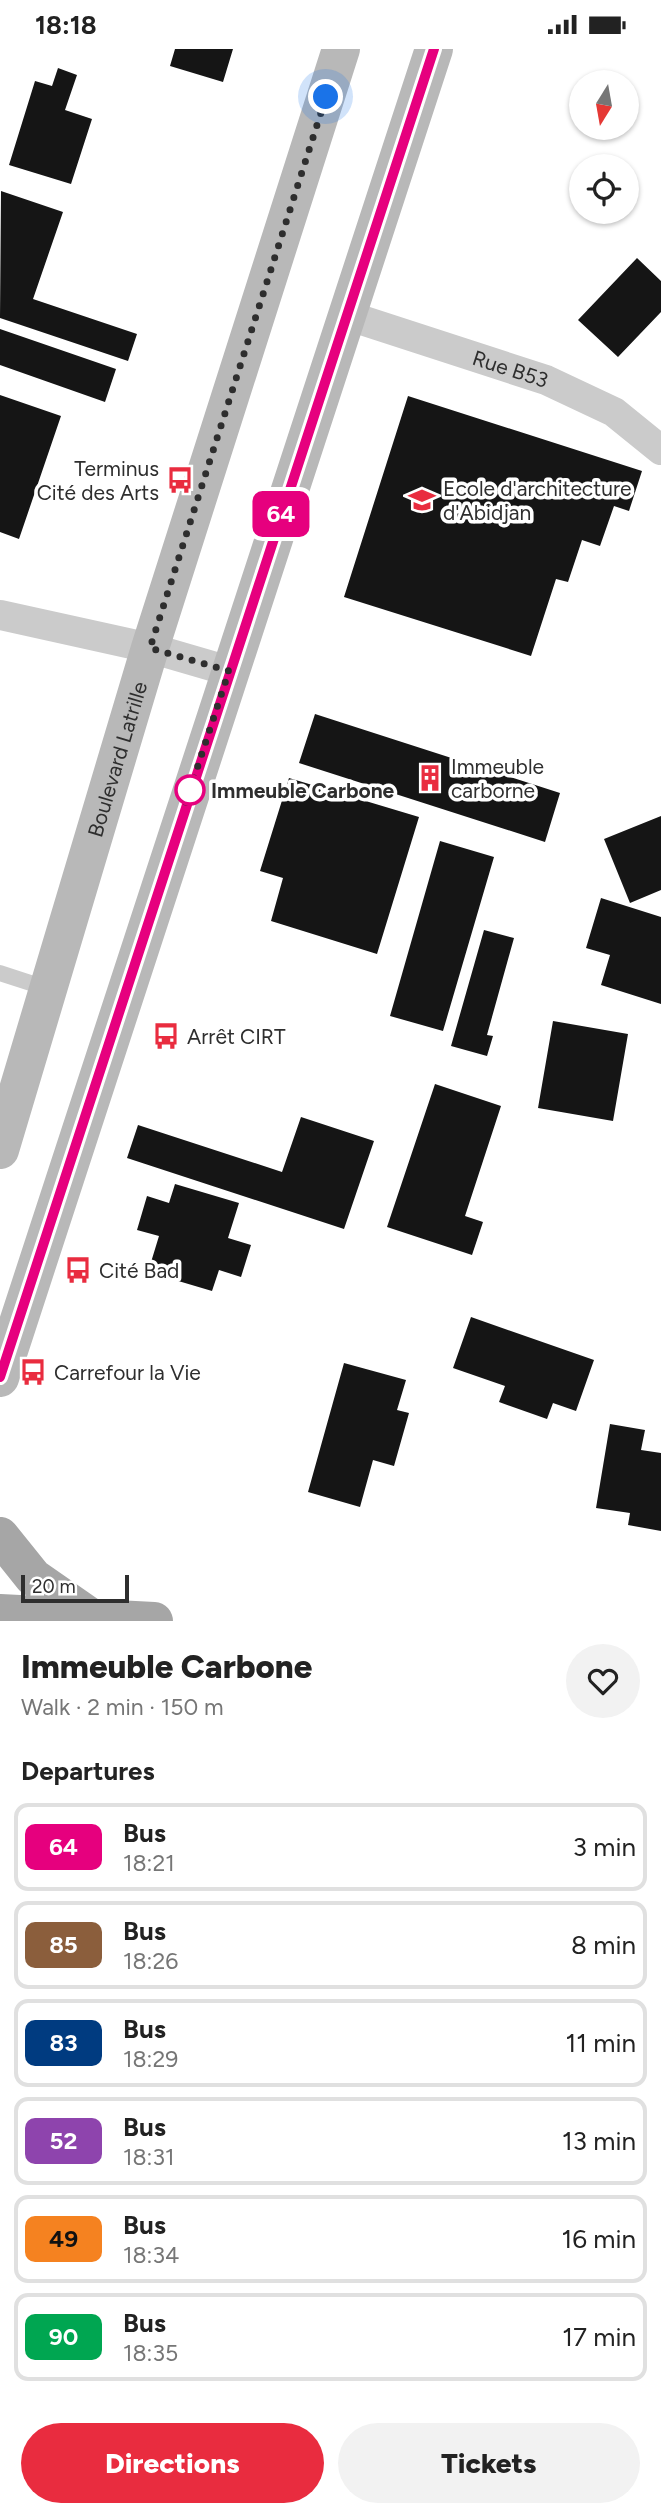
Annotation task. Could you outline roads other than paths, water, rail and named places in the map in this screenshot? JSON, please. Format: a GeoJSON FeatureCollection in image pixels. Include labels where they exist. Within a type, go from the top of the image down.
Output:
{"type":"FeatureCollection","features":[{"type":"Feature","properties":{"kind":"main road","name":"Boulevard Latrille"},"geometry":{"type":"LineString","coordinates":[[0,1150],[150,648],[341,49]]}},
{"type":"Feature","properties":{"kind":"main road"},"geometry":{"type":"LineString","coordinates":[[2,1361],[434,49]]}},
{"type":"Feature","properties":{"kind":"main road"},"geometry":{"type":"LineString","coordinates":[[0,1536],[33,1577],[92,1618]]}},
{"type":"Feature","properties":{"kind":"main road"},"geometry":{"type":"LineString","coordinates":[[0,1613],[154,1621]]}},
{"type":"Feature","properties":{"kind":"street","name":"Rue B53"},"geometry":{"type":"LineString","coordinates":[[346,315],[547,380],[614,412],[661,450]]}},
{"type":"Feature","properties":{"kind":"street"},"geometry":{"type":"LineString","coordinates":[[0,615],[150,648],[229,671]]}},
{"type":"Feature","properties":{"kind":"lane"},"geometry":{"type":"LineString","coordinates":[[0,973],[49,989]]}},
{"type":"Feature","properties":{"kind":"place","name":"Terminus Cité des Arts"},"geometry":{"type":"Point","coordinates":[180,480]}},
{"type":"Feature","properties":{"kind":"place","name":"Ecole d'architecture d'Abidjan"},"geometry":{"type":"Point","coordinates":[422,500]}},
{"type":"Feature","properties":{"kind":"place","name":"Immeuble carborne"},"geometry":{"type":"Point","coordinates":[430,778]}},
{"type":"Feature","properties":{"kind":"place","name":"Immeuble Carbone"},"geometry":{"type":"Point","coordinates":[190,790]}},
{"type":"Feature","properties":{"kind":"place","name":"Arrêt CIRT"},"geometry":{"type":"Point","coordinates":[166,1036]}},
{"type":"Feature","properties":{"kind":"place","name":"Cité Bad"},"geometry":{"type":"Point","coordinates":[78,1270]}},
{"type":"Feature","properties":{"kind":"place","name":"Carrefour la Vie"},"geometry":{"type":"Point","coordinates":[33,1372]}}]}
